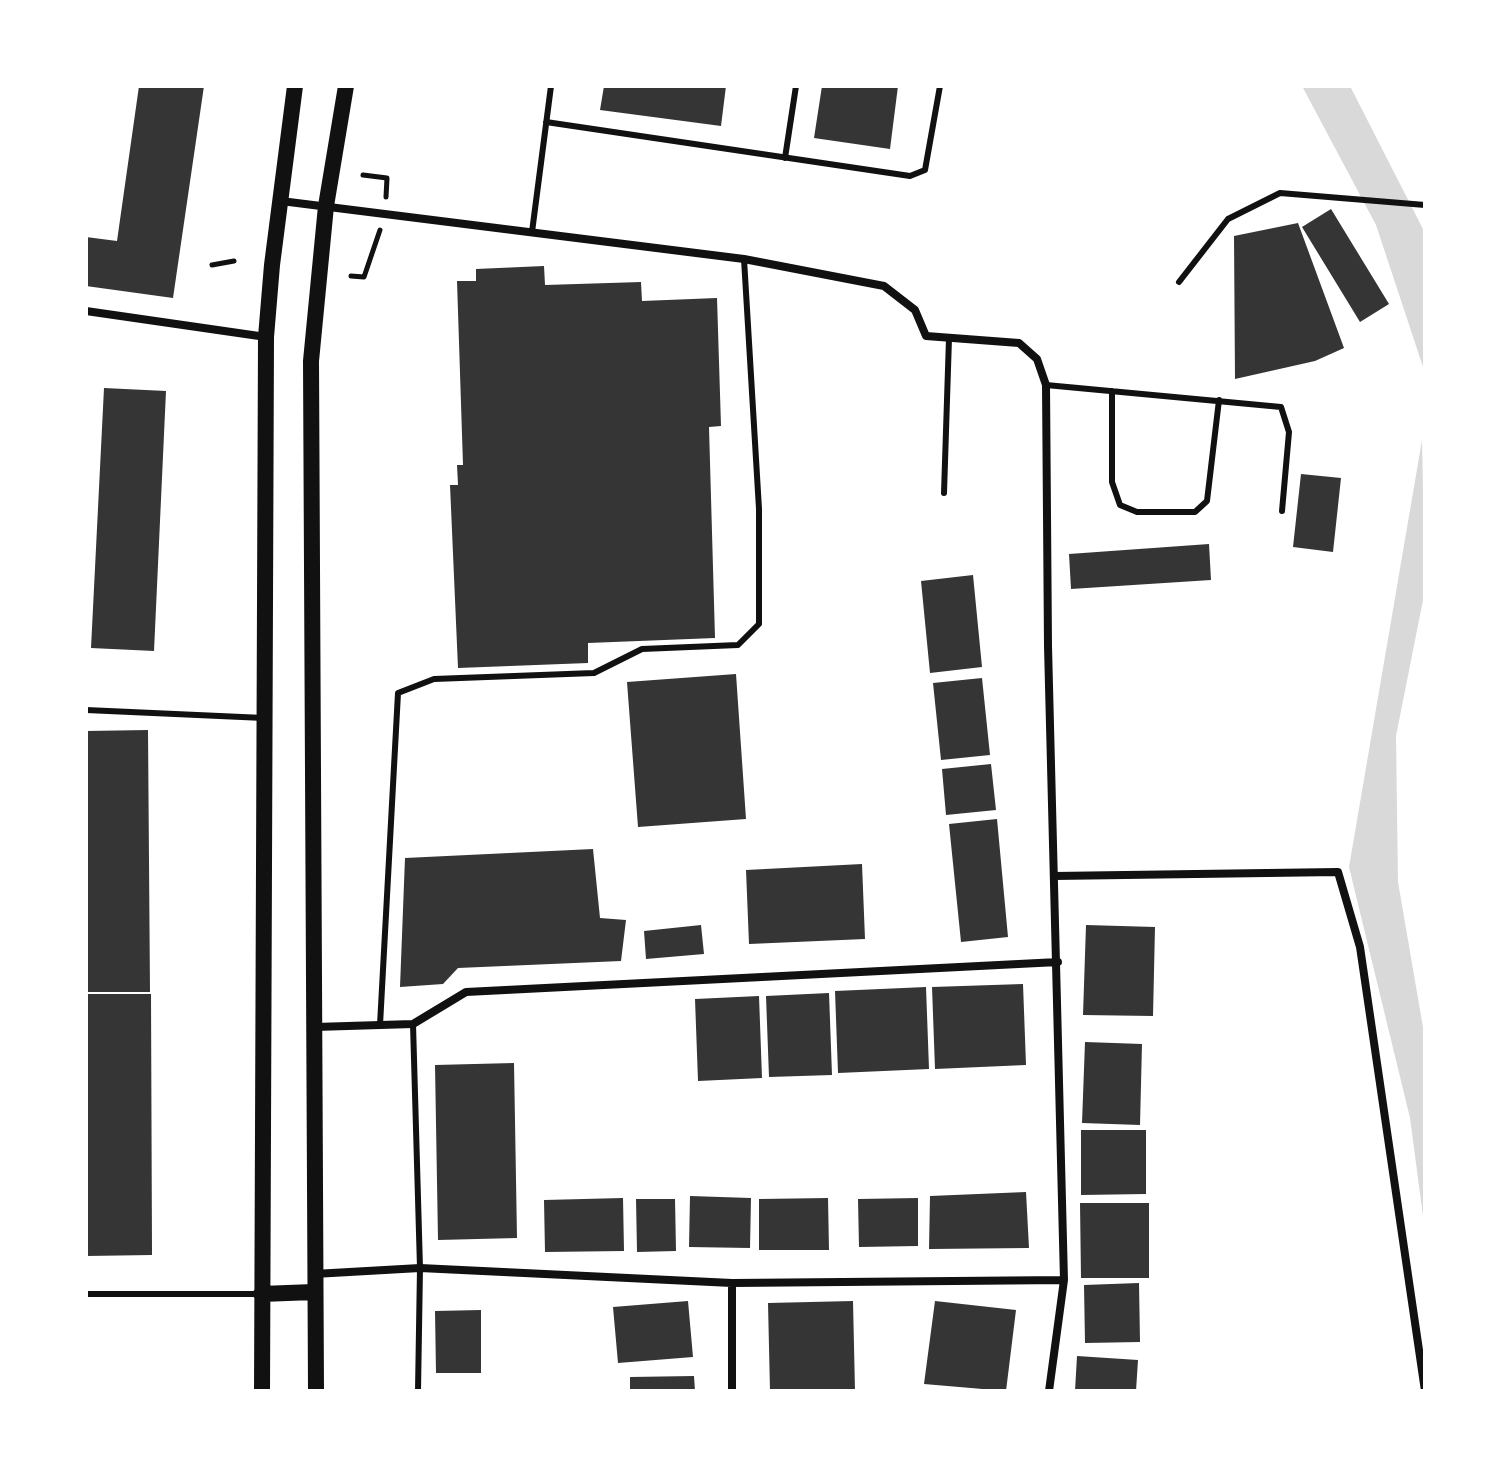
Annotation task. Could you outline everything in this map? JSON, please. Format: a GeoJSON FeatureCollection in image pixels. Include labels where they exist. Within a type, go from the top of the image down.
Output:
{"type":"FeatureCollection","features":[{"type":"Feature","properties":{"kind":"main road"},"geometry":{"type":"LineString","coordinates":[[262,1391],[266,337],[295,86]]}},
{"type":"Feature","properties":{"kind":"main road"},"geometry":{"type":"LineString","coordinates":[[316,1391],[311,361],[326,206],[346,86]]}},
{"type":"Feature","properties":{"kind":"main road"},"geometry":{"type":"LineString","coordinates":[[261,1294],[314,1292]]}},
{"type":"Feature","properties":{"kind":"street"},"geometry":{"type":"LineString","coordinates":[[281,201],[744,259],[884,286],[915,310],[926,336],[1019,343],[1037,359],[1046,385],[1064,1280],[1049,1391]]}},
{"type":"Feature","properties":{"kind":"street"},"geometry":{"type":"LineString","coordinates":[[86,311],[266,337]]}},
{"type":"Feature","properties":{"kind":"street"},"geometry":{"type":"LineString","coordinates":[[1054,876],[1338,872],[1360,947],[1425,1391]]}},
{"type":"Feature","properties":{"kind":"street"},"geometry":{"type":"LineString","coordinates":[[315,1027],[413,1024],[466,992],[1058,962]]}},
{"type":"Feature","properties":{"kind":"street"},"geometry":{"type":"LineString","coordinates":[[314,1274],[420,1268],[732,1283],[1064,1280]]}},
{"type":"Feature","properties":{"kind":"street"},"geometry":{"type":"LineString","coordinates":[[732,1283],[732,1391]]}},
{"type":"Feature","properties":{"kind":"lane"},"geometry":{"type":"LineString","coordinates":[[532,232],[551,86]]}},
{"type":"Feature","properties":{"kind":"lane"},"geometry":{"type":"LineString","coordinates":[[785,158],[796,86]]}},
{"type":"Feature","properties":{"kind":"lane"},"geometry":{"type":"LineString","coordinates":[[546,122],[910,176],[925,170],[940,86]]}},
{"type":"Feature","properties":{"kind":"lane"},"geometry":{"type":"LineString","coordinates":[[1179,282],[1228,219],[1280,193],[1425,205]]}},
{"type":"Feature","properties":{"kind":"lane"},"geometry":{"type":"LineString","coordinates":[[380,1025],[398,693],[434,679],[594,673],[642,649],[738,645],[759,624],[759,509],[744,259]]}},
{"type":"Feature","properties":{"kind":"lane"},"geometry":{"type":"LineString","coordinates":[[944,493],[949,338]]}},
{"type":"Feature","properties":{"kind":"lane"},"geometry":{"type":"LineString","coordinates":[[1046,385],[1281,407],[1286,414],[1289,432],[1282,511]]}},
{"type":"Feature","properties":{"kind":"lane"},"geometry":{"type":"LineString","coordinates":[[1112,391],[1112,482],[1120,505],[1137,512],[1195,512],[1207,501],[1219,400]]}},
{"type":"Feature","properties":{"kind":"lane"},"geometry":{"type":"LineString","coordinates":[[86,710],[264,718]]}},
{"type":"Feature","properties":{"kind":"lane"},"geometry":{"type":"LineString","coordinates":[[413,1024],[420,1268],[418,1391]]}},
{"type":"Feature","properties":{"kind":"lane"},"geometry":{"type":"LineString","coordinates":[[86,1294],[261,1294]]}},
{"type":"Feature","properties":{"kind":"path"},"geometry":{"type":"LineString","coordinates":[[363,175],[387,178]]}},
{"type":"Feature","properties":{"kind":"path"},"geometry":{"type":"LineString","coordinates":[[212,265],[234,261]]}},
{"type":"Feature","properties":{"kind":"path"},"geometry":{"type":"LineString","coordinates":[[351,276],[364,277]]}},
{"type":"Feature","properties":{"kind":"shaded area"},"geometry":{"type":"Polygon","coordinates":[[[1302,86],[1350,86],[1425,233],[1425,373],[1376,225],[1302,86]]]}},
{"type":"Feature","properties":{"kind":"shaded area"},"geometry":{"type":"Polygon","coordinates":[[[1422,440],[1425,590],[1396,736],[1398,882],[1425,1039],[1425,1231],[1410,1118],[1349,867],[1422,440]]]}},
{"type":"Feature","properties":{"kind":"building"},"geometry":{"type":"Polygon","coordinates":[[[139,86],[204,86],[173,298],[86,286],[86,237],[117,241],[139,86]]]}},
{"type":"Feature","properties":{"kind":"building"},"geometry":{"type":"Polygon","coordinates":[[[604,86],[726,86],[721,126],[600,110],[604,86]]]}},
{"type":"Feature","properties":{"kind":"building"},"geometry":{"type":"Polygon","coordinates":[[[822,86],[898,86],[890,149],[814,138],[822,86]]]}},
{"type":"Feature","properties":{"kind":"building"},"geometry":{"type":"Polygon","coordinates":[[[1331,209],[1389,304],[1360,322],[1302,227],[1331,209]]]}},
{"type":"Feature","properties":{"kind":"building"},"geometry":{"type":"Polygon","coordinates":[[[1298,223],[1344,348],[1315,361],[1235,379],[1234,236],[1298,223]]]}},
{"type":"Feature","properties":{"kind":"building"},"geometry":{"type":"Polygon","coordinates":[[[544,266],[545,285],[641,282],[642,301],[717,298],[721,426],[709,427],[715,638],[588,643],[588,663],[458,668],[450,485],[458,485],[457,465],[463,465],[457,281],[476,281],[476,269],[544,266]]]}},
{"type":"Feature","properties":{"kind":"building"},"geometry":{"type":"Polygon","coordinates":[[[104,388],[166,391],[154,651],[91,648],[104,388]]]}},
{"type":"Feature","properties":{"kind":"building"},"geometry":{"type":"Polygon","coordinates":[[[1301,474],[1341,478],[1333,552],[1293,547],[1301,474]]]}},
{"type":"Feature","properties":{"kind":"building"},"geometry":{"type":"Polygon","coordinates":[[[1209,544],[1211,580],[1071,589],[1069,554],[1209,544]]]}},
{"type":"Feature","properties":{"kind":"building"},"geometry":{"type":"Polygon","coordinates":[[[973,575],[982,667],[930,673],[921,581],[973,575]]]}},
{"type":"Feature","properties":{"kind":"building"},"geometry":{"type":"Polygon","coordinates":[[[736,674],[746,819],[638,827],[627,682],[736,674]]]}},
{"type":"Feature","properties":{"kind":"building"},"geometry":{"type":"Polygon","coordinates":[[[982,678],[990,755],[941,760],[933,683],[982,678]]]}},
{"type":"Feature","properties":{"kind":"building"},"geometry":{"type":"Polygon","coordinates":[[[148,730],[150,992],[86,992],[86,731],[148,730]]]}},
{"type":"Feature","properties":{"kind":"building"},"geometry":{"type":"Polygon","coordinates":[[[991,764],[996,810],[946,815],[942,769],[991,764]]]}},
{"type":"Feature","properties":{"kind":"building"},"geometry":{"type":"Polygon","coordinates":[[[997,819],[1008,937],[961,942],[949,824],[997,819]]]}},
{"type":"Feature","properties":{"kind":"building"},"geometry":{"type":"Polygon","coordinates":[[[593,849],[600,918],[626,920],[621,961],[458,968],[443,984],[400,987],[405,858],[593,849]]]}},
{"type":"Feature","properties":{"kind":"building"},"geometry":{"type":"Polygon","coordinates":[[[862,864],[865,939],[749,944],[746,870],[862,864]]]}},
{"type":"Feature","properties":{"kind":"building"},"geometry":{"type":"Polygon","coordinates":[[[701,925],[704,954],[646,959],[644,931],[701,925]]]}},
{"type":"Feature","properties":{"kind":"building"},"geometry":{"type":"Polygon","coordinates":[[[1086,925],[1155,927],[1153,1016],[1083,1015],[1086,925]]]}},
{"type":"Feature","properties":{"kind":"building"},"geometry":{"type":"Polygon","coordinates":[[[1023,984],[1026,1065],[935,1069],[932,987],[1023,984]]]}},
{"type":"Feature","properties":{"kind":"building"},"geometry":{"type":"Polygon","coordinates":[[[926,987],[929,1069],[838,1073],[835,991],[926,987]]]}},
{"type":"Feature","properties":{"kind":"building"},"geometry":{"type":"Polygon","coordinates":[[[829,993],[832,1075],[769,1077],[766,996],[829,993]]]}},
{"type":"Feature","properties":{"kind":"building"},"geometry":{"type":"Polygon","coordinates":[[[86,994],[151,994],[152,1255],[86,1256],[86,994]]]}},
{"type":"Feature","properties":{"kind":"building"},"geometry":{"type":"Polygon","coordinates":[[[759,996],[762,1078],[698,1081],[695,999],[759,996]]]}},
{"type":"Feature","properties":{"kind":"building"},"geometry":{"type":"Polygon","coordinates":[[[1085,1042],[1142,1044],[1140,1125],[1082,1123],[1085,1042]]]}},
{"type":"Feature","properties":{"kind":"building"},"geometry":{"type":"Polygon","coordinates":[[[514,1063],[517,1238],[438,1240],[435,1065],[514,1063]]]}},
{"type":"Feature","properties":{"kind":"building"},"geometry":{"type":"Polygon","coordinates":[[[1081,1130],[1146,1130],[1146,1194],[1081,1195],[1081,1130]]]}},
{"type":"Feature","properties":{"kind":"building"},"geometry":{"type":"Polygon","coordinates":[[[1026,1192],[1029,1248],[929,1249],[930,1196],[1026,1192]]]}},
{"type":"Feature","properties":{"kind":"building"},"geometry":{"type":"Polygon","coordinates":[[[690,1196],[751,1198],[750,1248],[689,1247],[690,1196]]]}},
{"type":"Feature","properties":{"kind":"building"},"geometry":{"type":"Polygon","coordinates":[[[623,1198],[624,1251],[545,1252],[544,1200],[623,1198]]]}},
{"type":"Feature","properties":{"kind":"building"},"geometry":{"type":"Polygon","coordinates":[[[828,1198],[829,1250],[759,1250],[759,1199],[828,1198]]]}},
{"type":"Feature","properties":{"kind":"building"},"geometry":{"type":"Polygon","coordinates":[[[918,1198],[918,1246],[859,1247],[858,1199],[918,1198]]]}},
{"type":"Feature","properties":{"kind":"building"},"geometry":{"type":"Polygon","coordinates":[[[636,1199],[675,1199],[676,1251],[637,1252],[636,1199]]]}},
{"type":"Feature","properties":{"kind":"building"},"geometry":{"type":"Polygon","coordinates":[[[1080,1203],[1149,1203],[1149,1278],[1081,1278],[1080,1203]]]}},
{"type":"Feature","properties":{"kind":"building"},"geometry":{"type":"Polygon","coordinates":[[[1139,1283],[1140,1342],[1085,1343],[1084,1285],[1139,1283]]]}},
{"type":"Feature","properties":{"kind":"building"},"geometry":{"type":"Polygon","coordinates":[[[688,1301],[693,1357],[618,1363],[613,1307],[688,1301]]]}},
{"type":"Feature","properties":{"kind":"building"},"geometry":{"type":"Polygon","coordinates":[[[853,1301],[855,1391],[770,1391],[768,1303],[853,1301]]]}},
{"type":"Feature","properties":{"kind":"building"},"geometry":{"type":"Polygon","coordinates":[[[935,1301],[1016,1310],[1006,1391],[924,1384],[935,1301]]]}},
{"type":"Feature","properties":{"kind":"building"},"geometry":{"type":"Polygon","coordinates":[[[481,1310],[481,1373],[436,1373],[435,1311],[481,1310]]]}},
{"type":"Feature","properties":{"kind":"building"},"geometry":{"type":"Polygon","coordinates":[[[1077,1356],[1138,1360],[1136,1391],[1075,1391],[1077,1356]]]}},
{"type":"Feature","properties":{"kind":"building"},"geometry":{"type":"Polygon","coordinates":[[[694,1376],[695,1391],[630,1391],[630,1377],[694,1376]]]}}]}
